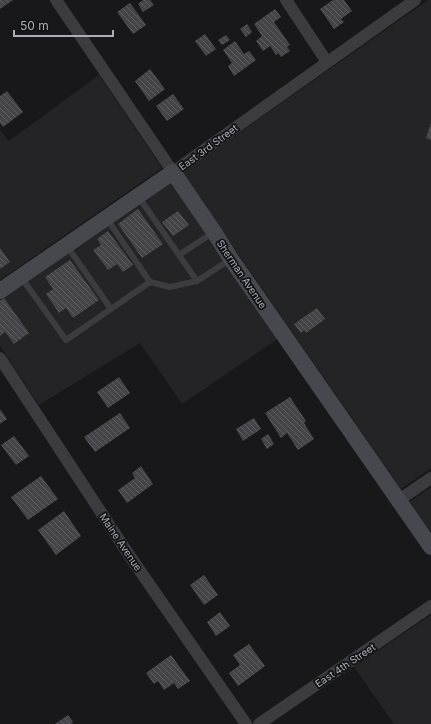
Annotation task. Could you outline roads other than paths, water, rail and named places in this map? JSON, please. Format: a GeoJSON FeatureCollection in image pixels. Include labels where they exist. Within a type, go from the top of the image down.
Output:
{"type":"FeatureCollection","features":[{"type":"Feature","properties":{"kind":"street","name":"Sherman Avenue"},"geometry":{"type":"LineString","coordinates":[[56,0],[231,259],[431,547]]}},
{"type":"Feature","properties":{"kind":"street"},"geometry":{"type":"LineString","coordinates":[[286,0],[327,62]]}},
{"type":"Feature","properties":{"kind":"street","name":"East 3rd Street"},"geometry":{"type":"LineString","coordinates":[[0,291],[173,172],[415,0]]}},
{"type":"Feature","properties":{"kind":"street","name":"Maine Avenue"},"geometry":{"type":"LineString","coordinates":[[0,358],[129,554],[246,724]]}},
{"type":"Feature","properties":{"kind":"street"},"geometry":{"type":"LineString","coordinates":[[399,500],[431,478]]}},
{"type":"Feature","properties":{"kind":"street","name":"East 4th Street"},"geometry":{"type":"LineString","coordinates":[[259,724],[431,606]]}},
{"type":"Feature","properties":{"kind":"lane"},"geometry":{"type":"LineString","coordinates":[[138,196],[197,281]]}},
{"type":"Feature","properties":{"kind":"lane"},"geometry":{"type":"LineString","coordinates":[[106,218],[150,282],[170,287],[197,281],[231,259]]}},
{"type":"Feature","properties":{"kind":"lane"},"geometry":{"type":"LineString","coordinates":[[179,255],[214,232]]}},
{"type":"Feature","properties":{"kind":"lane"},"geometry":{"type":"LineString","coordinates":[[66,246],[111,308]]}},
{"type":"Feature","properties":{"kind":"lane"},"geometry":{"type":"LineString","coordinates":[[21,277],[66,340],[150,282]]}}]}
